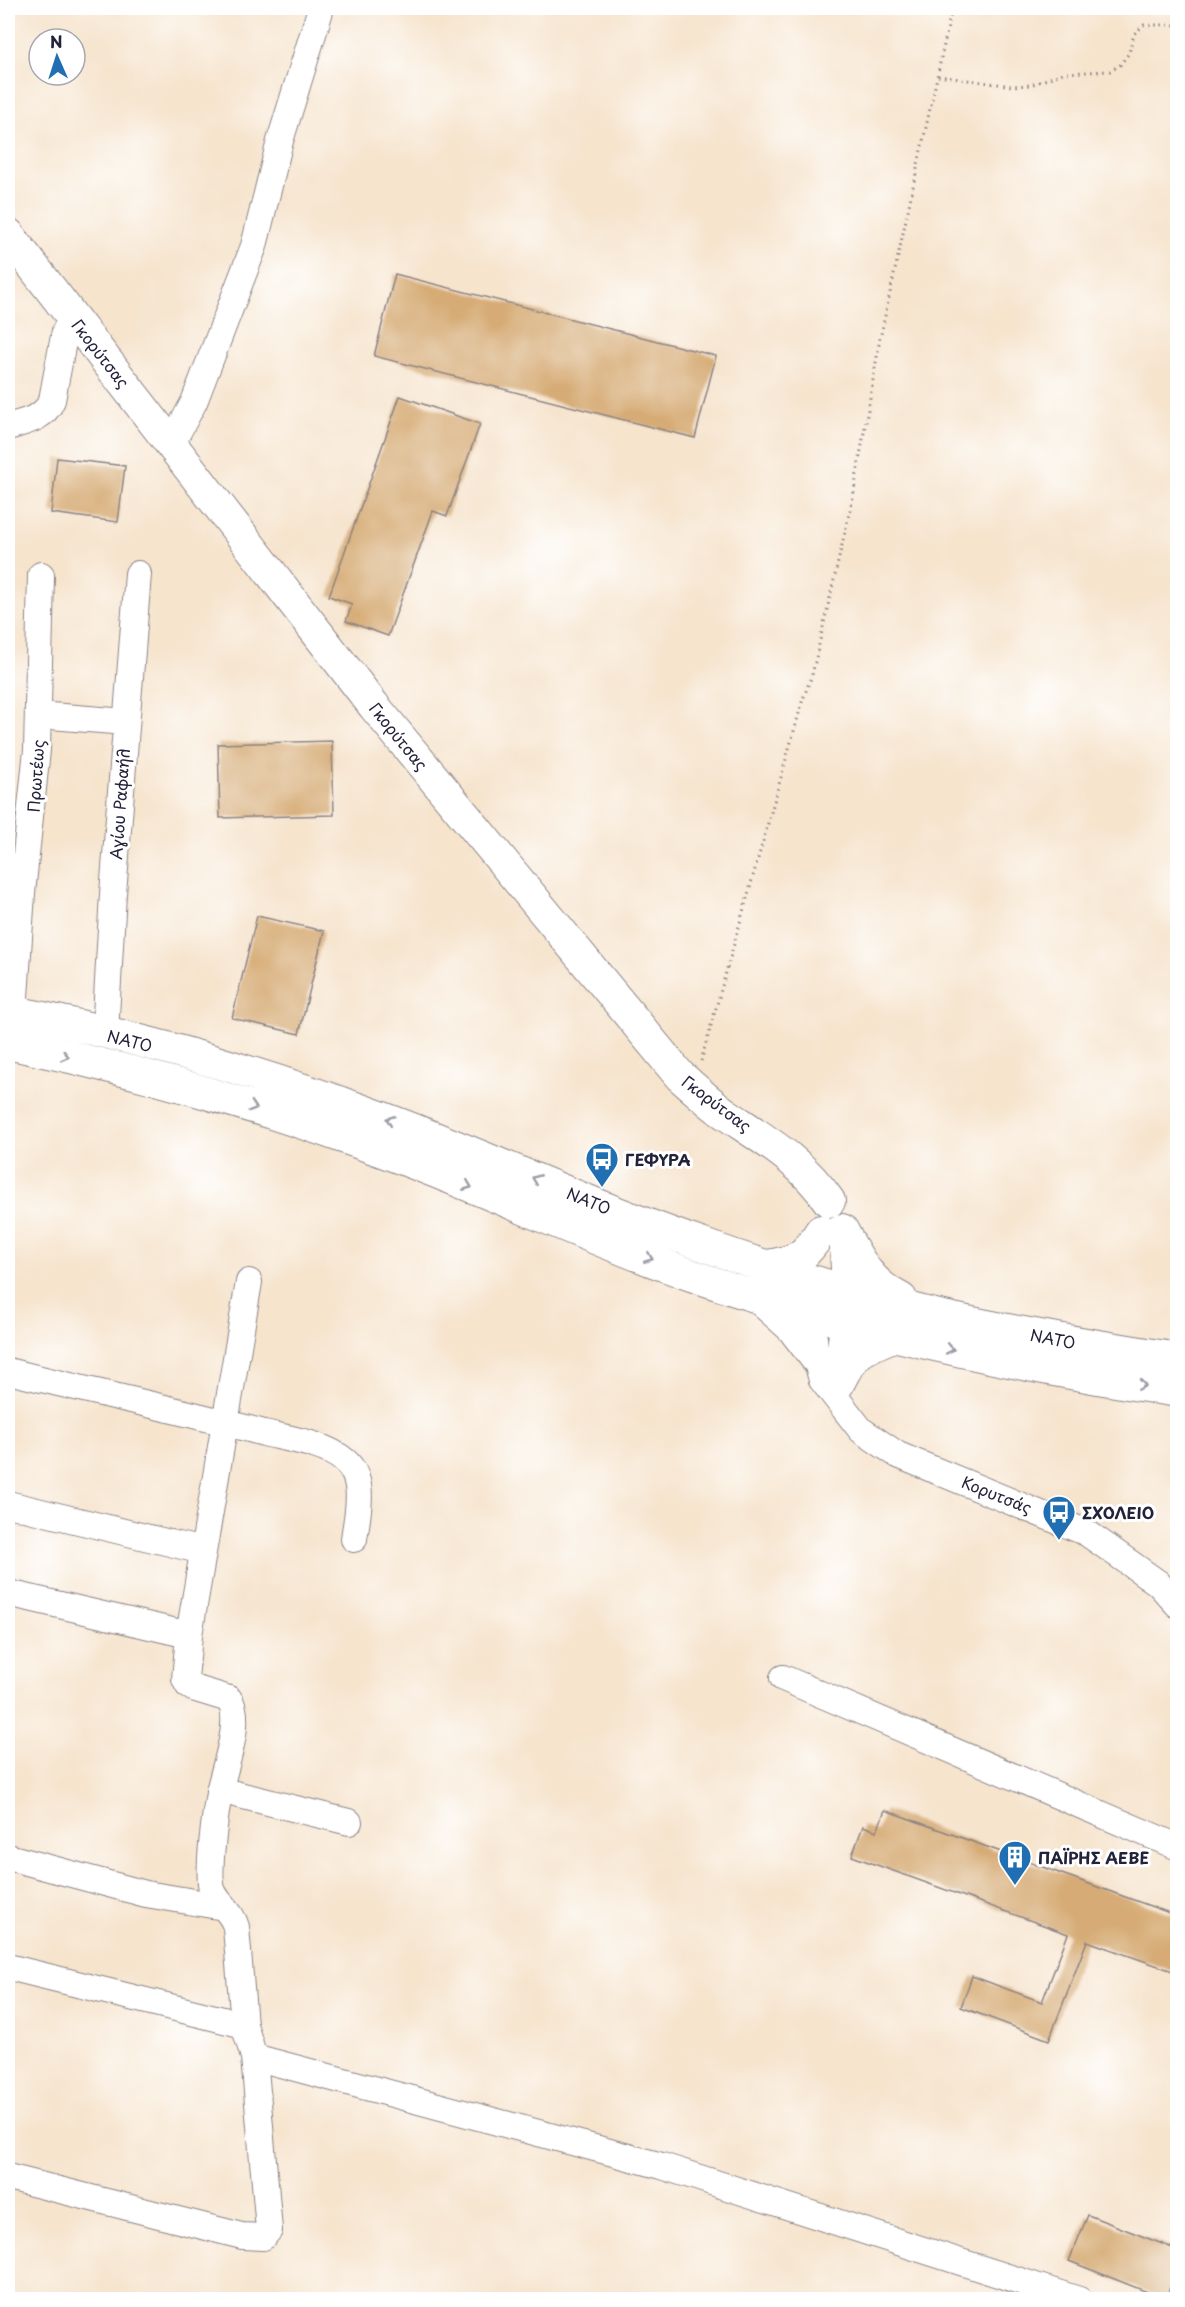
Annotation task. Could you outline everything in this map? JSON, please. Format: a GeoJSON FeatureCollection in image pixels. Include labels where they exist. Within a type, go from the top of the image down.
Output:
{"type":"FeatureCollection","features":[{"type":"Feature","properties":{"kind":"main road","name":"Γκορύτσας"},"geometry":{"type":"LineString","coordinates":[[8,234],[374,706],[673,1068],[721,1110],[771,1142],[804,1169],[831,1221],[867,1274],[883,1290],[934,1315]]}},
{"type":"Feature","properties":{"kind":"main road","name":"ΝΑΤΟ"},"geometry":{"type":"LineString","coordinates":[[11,1012],[221,1063],[313,1093],[381,1117],[703,1245],[830,1286],[934,1315],[1178,1359]]}},
{"type":"Feature","properties":{"kind":"main road","name":"ΝΑΤΟ"},"geometry":{"type":"LineString","coordinates":[[9,1050],[213,1094],[297,1121],[376,1149],[691,1275],[843,1323],[893,1336],[1090,1377],[1178,1390]]}},
{"type":"Feature","properties":{"kind":"main road"},"geometry":{"type":"LineString","coordinates":[[768,1266],[795,1262],[810,1249],[831,1221]]}},
{"type":"Feature","properties":{"kind":"main road"},"geometry":{"type":"LineString","coordinates":[[757,1296],[792,1327],[816,1358]]}},
{"type":"Feature","properties":{"kind":"main road"},"geometry":{"type":"LineString","coordinates":[[840,1397],[849,1359],[869,1346],[893,1336]]}},
{"type":"Feature","properties":{"kind":"street"},"geometry":{"type":"LineString","coordinates":[[171,442],[194,402],[254,246],[280,141],[318,8]]}},
{"type":"Feature","properties":{"kind":"street"},"geometry":{"type":"LineString","coordinates":[[8,427],[39,417],[48,411],[64,331],[73,317]]}},
{"type":"Feature","properties":{"kind":"street","name":"Αγίου Ραφαήλ"},"geometry":{"type":"LineString","coordinates":[[105,1033],[138,574]]}},
{"type":"Feature","properties":{"kind":"street","name":"Πρωτέως"},"geometry":{"type":"LineString","coordinates":[[11,1012],[15,893],[33,811],[41,575]]}},
{"type":"Feature","properties":{"kind":"street"},"geometry":{"type":"LineString","coordinates":[[38,715],[126,722]]}},
{"type":"Feature","properties":{"kind":"street"},"geometry":{"type":"LineString","coordinates":[[831,1221],[830,1286],[843,1323],[840,1397]]}},
{"type":"Feature","properties":{"kind":"street"},"geometry":{"type":"LineString","coordinates":[[8,2177],[242,2236],[262,2236],[269,2230],[254,2057],[244,2025],[236,1927],[233,1915],[224,1907],[213,1890],[211,1875],[219,1790],[235,1712],[229,1700],[193,1688],[186,1683],[189,1635],[249,1282]]}},
{"type":"Feature","properties":{"kind":"street","name":"Κορυτσάς"},"geometry":{"type":"LineString","coordinates":[[830,1286],[813,1314],[816,1358],[822,1380],[840,1397],[861,1430],[898,1455],[1087,1533],[1158,1583],[1178,1605]]}},
{"type":"Feature","properties":{"kind":"street"},"geometry":{"type":"LineString","coordinates":[[8,1371],[225,1423],[330,1452],[346,1462],[357,1479],[359,1498],[354,1539]]}},
{"type":"Feature","properties":{"kind":"street"},"geometry":{"type":"LineString","coordinates":[[8,1504],[203,1551]]}},
{"type":"Feature","properties":{"kind":"street"},"geometry":{"type":"LineString","coordinates":[[8,1593],[189,1635]]}},
{"type":"Feature","properties":{"kind":"street"},"geometry":{"type":"LineString","coordinates":[[783,1678],[1178,1847]]}},
{"type":"Feature","properties":{"kind":"street"},"geometry":{"type":"LineString","coordinates":[[219,1790],[349,1822]]}},
{"type":"Feature","properties":{"kind":"street"},"geometry":{"type":"LineString","coordinates":[[8,1857],[146,1893],[224,1907]]}},
{"type":"Feature","properties":{"kind":"street"},"geometry":{"type":"LineString","coordinates":[[8,1967],[244,2025]]}},
{"type":"Feature","properties":{"kind":"street"},"geometry":{"type":"LineString","coordinates":[[254,2057],[662,2166],[1079,2300]]}},
{"type":"Feature","properties":{"kind":"path"},"geometry":{"type":"LineString","coordinates":[[694,1087],[802,699],[812,675],[853,496],[880,339],[952,8]]}},
{"type":"Feature","properties":{"kind":"path"},"geometry":{"type":"LineString","coordinates":[[938,76],[1012,86],[1031,85],[1064,73],[1110,71],[1120,65],[1129,53],[1134,34],[1144,24],[1178,25]]}},
{"type":"Feature","properties":{"kind":"building"},"geometry":{"type":"Polygon","coordinates":[[[395,274],[716,356],[695,438],[374,356],[395,274]]]}},
{"type":"Feature","properties":{"kind":"building"},"geometry":{"type":"Polygon","coordinates":[[[400,396],[480,424],[447,516],[433,511],[388,636],[346,621],[352,604],[329,596],[400,396]]]}},
{"type":"Feature","properties":{"kind":"building"},"geometry":{"type":"Polygon","coordinates":[[[57,458],[125,466],[118,522],[51,513],[57,458]]]}},
{"type":"Feature","properties":{"kind":"building"},"geometry":{"type":"Polygon","coordinates":[[[332,741],[334,815],[220,818],[218,744],[332,741]]]}},
{"type":"Feature","properties":{"kind":"building"},"geometry":{"type":"Polygon","coordinates":[[[257,916],[324,931],[299,1034],[232,1018],[257,916]]]}},
{"type":"Feature","properties":{"kind":"building","name":"ΠΑΪΡΗΣ ΑΕΒΕ"},"geometry":{"type":"Polygon","coordinates":[[[885,1810],[1178,1916],[1178,1973],[1087,1941],[1049,2040],[961,2007],[972,1976],[1042,2002],[1068,1934],[852,1856],[863,1826],[877,1831],[885,1810]]]}},
{"type":"Feature","properties":{"kind":"building"},"geometry":{"type":"Polygon","coordinates":[[[1088,2215],[1178,2250],[1178,2269],[1165,2299],[1069,2261],[1088,2215]]]}},
{"type":"Feature","properties":{"kind":"place","name":"ΓΕΦΥΡΑ"},"geometry":{"type":"Point","coordinates":[602,1188]}},
{"type":"Feature","properties":{"kind":"place","name":"ΣΧΟΛΕΙΟ"},"geometry":{"type":"Point","coordinates":[1059,1541]}},
{"type":"Feature","properties":{"kind":"place","name":"ΠΑΪΡΗΣ ΑΕΒΕ"},"geometry":{"type":"Point","coordinates":[1015,1886]}}]}
